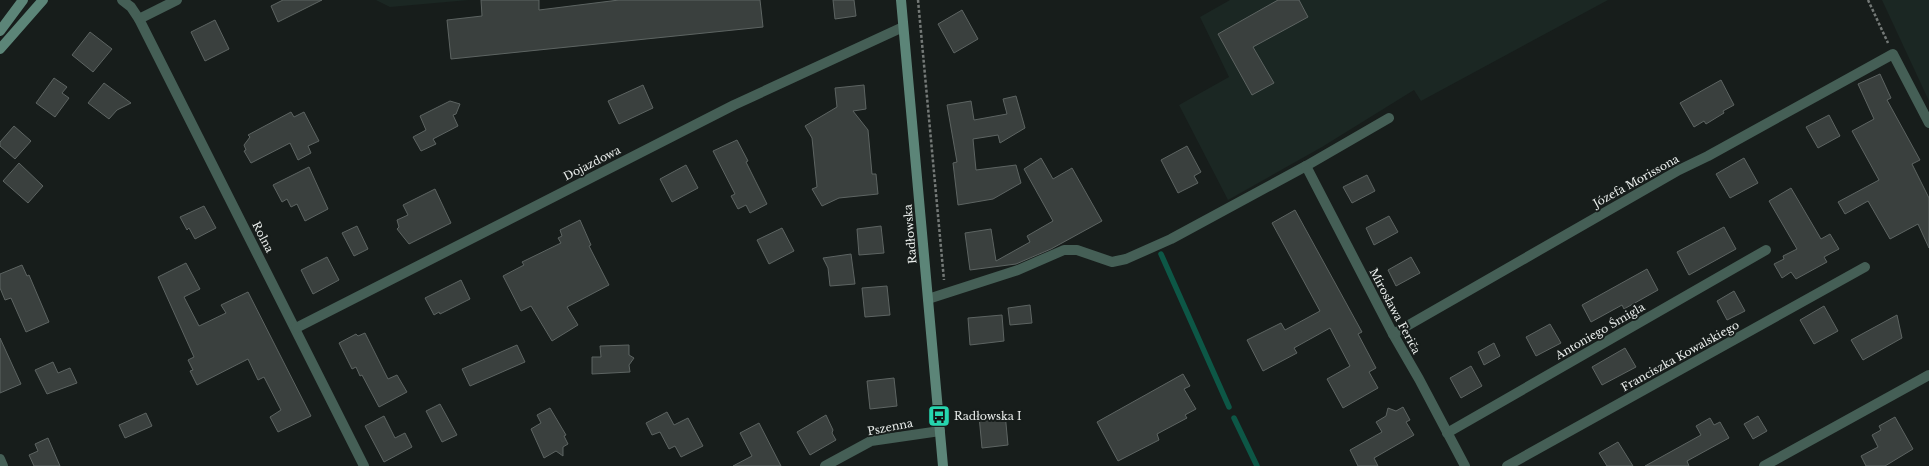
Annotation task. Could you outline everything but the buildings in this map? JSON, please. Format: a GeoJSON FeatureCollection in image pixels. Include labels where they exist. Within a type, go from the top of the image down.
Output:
{"type":"FeatureCollection","features":[{"type":"Feature","properties":{"kind":"street"},"geometry":{"type":"LineString","coordinates":[[0,31],[23,0]]}},
{"type":"Feature","properties":{"kind":"street"},"geometry":{"type":"LineString","coordinates":[[0,49],[43,0]]}},
{"type":"Feature","properties":{"kind":"street","name":"Rolna"},"geometry":{"type":"LineString","coordinates":[[122,0],[131,7],[139,19],[296,328],[364,466]]}},
{"type":"Feature","properties":{"kind":"street"},"geometry":{"type":"LineString","coordinates":[[139,19],[178,0]]}},
{"type":"Feature","properties":{"kind":"street","name":"Radłowska"},"geometry":{"type":"LineString","coordinates":[[901,0],[943,466]]}},
{"type":"Feature","properties":{"kind":"street","name":"Dojazdowa"},"geometry":{"type":"LineString","coordinates":[[296,328],[734,105],[903,27]]}},
{"type":"Feature","properties":{"kind":"street"},"geometry":{"type":"LineString","coordinates":[[1893,54],[1929,123]]}},
{"type":"Feature","properties":{"kind":"street","name":"Józefa Morissona"},"geometry":{"type":"LineString","coordinates":[[1392,334],[1679,170],[1708,156],[1893,54]]}},
{"type":"Feature","properties":{"kind":"street"},"geometry":{"type":"LineString","coordinates":[[928,299],[1018,270],[1064,250],[1077,250],[1112,262],[1126,259],[1171,239],[1306,166],[1389,118]]}},
{"type":"Feature","properties":{"kind":"street","name":"Mirosława Feriča"},"geometry":{"type":"LineString","coordinates":[[1306,166],[1392,334],[1419,379],[1465,466]]}},
{"type":"Feature","properties":{"kind":"street","name":"Antoniego Śmigla"},"geometry":{"type":"LineString","coordinates":[[1447,433],[1766,250]]}},
{"type":"Feature","properties":{"kind":"street","name":"Franciszka Kowalskiego"},"geometry":{"type":"LineString","coordinates":[[1507,466],[1865,267]]}},
{"type":"Feature","properties":{"kind":"street"},"geometry":{"type":"LineString","coordinates":[[1764,466],[1929,375]]}},
{"type":"Feature","properties":{"kind":"street","name":"Pszenna"},"geometry":{"type":"LineString","coordinates":[[825,466],[871,441],[940,431]]}},
{"type":"Feature","properties":{"kind":"street"},"geometry":{"type":"LineString","coordinates":[[0,459],[3,466]]}},
{"type":"Feature","properties":{"kind":"path"},"geometry":{"type":"LineString","coordinates":[[918,0],[944,276],[944,293]]}},
{"type":"Feature","properties":{"kind":"path"},"geometry":{"type":"LineString","coordinates":[[1868,0],[1893,54]]}},
{"type":"Feature","properties":{"kind":"shaded area"},"geometry":{"type":"Polygon","coordinates":[[[376,0],[469,0],[390,7],[376,0]]]}},
{"type":"Feature","properties":{"kind":"shaded area"},"geometry":{"type":"Polygon","coordinates":[[[1230,0],[1608,0],[1421,101],[1414,90],[1322,147],[1228,200],[1179,105],[1229,77],[1200,17],[1230,0]]]}},
{"type":"Feature","properties":{"kind":"shaded area"},"geometry":{"type":"Polygon","coordinates":[[[1882,0],[1929,0],[1929,101],[1882,0]]]}},
{"type":"Feature","properties":{"kind":"waterway"},"geometry":{"type":"LineString","coordinates":[[1161,254],[1229,407]]}},
{"type":"Feature","properties":{"kind":"waterway"},"geometry":{"type":"LineString","coordinates":[[1234,418],[1257,466]]}},
{"type":"Feature","properties":{"kind":"place","name":"Radłowska I"},"geometry":{"type":"Point","coordinates":[939,416]}}]}
